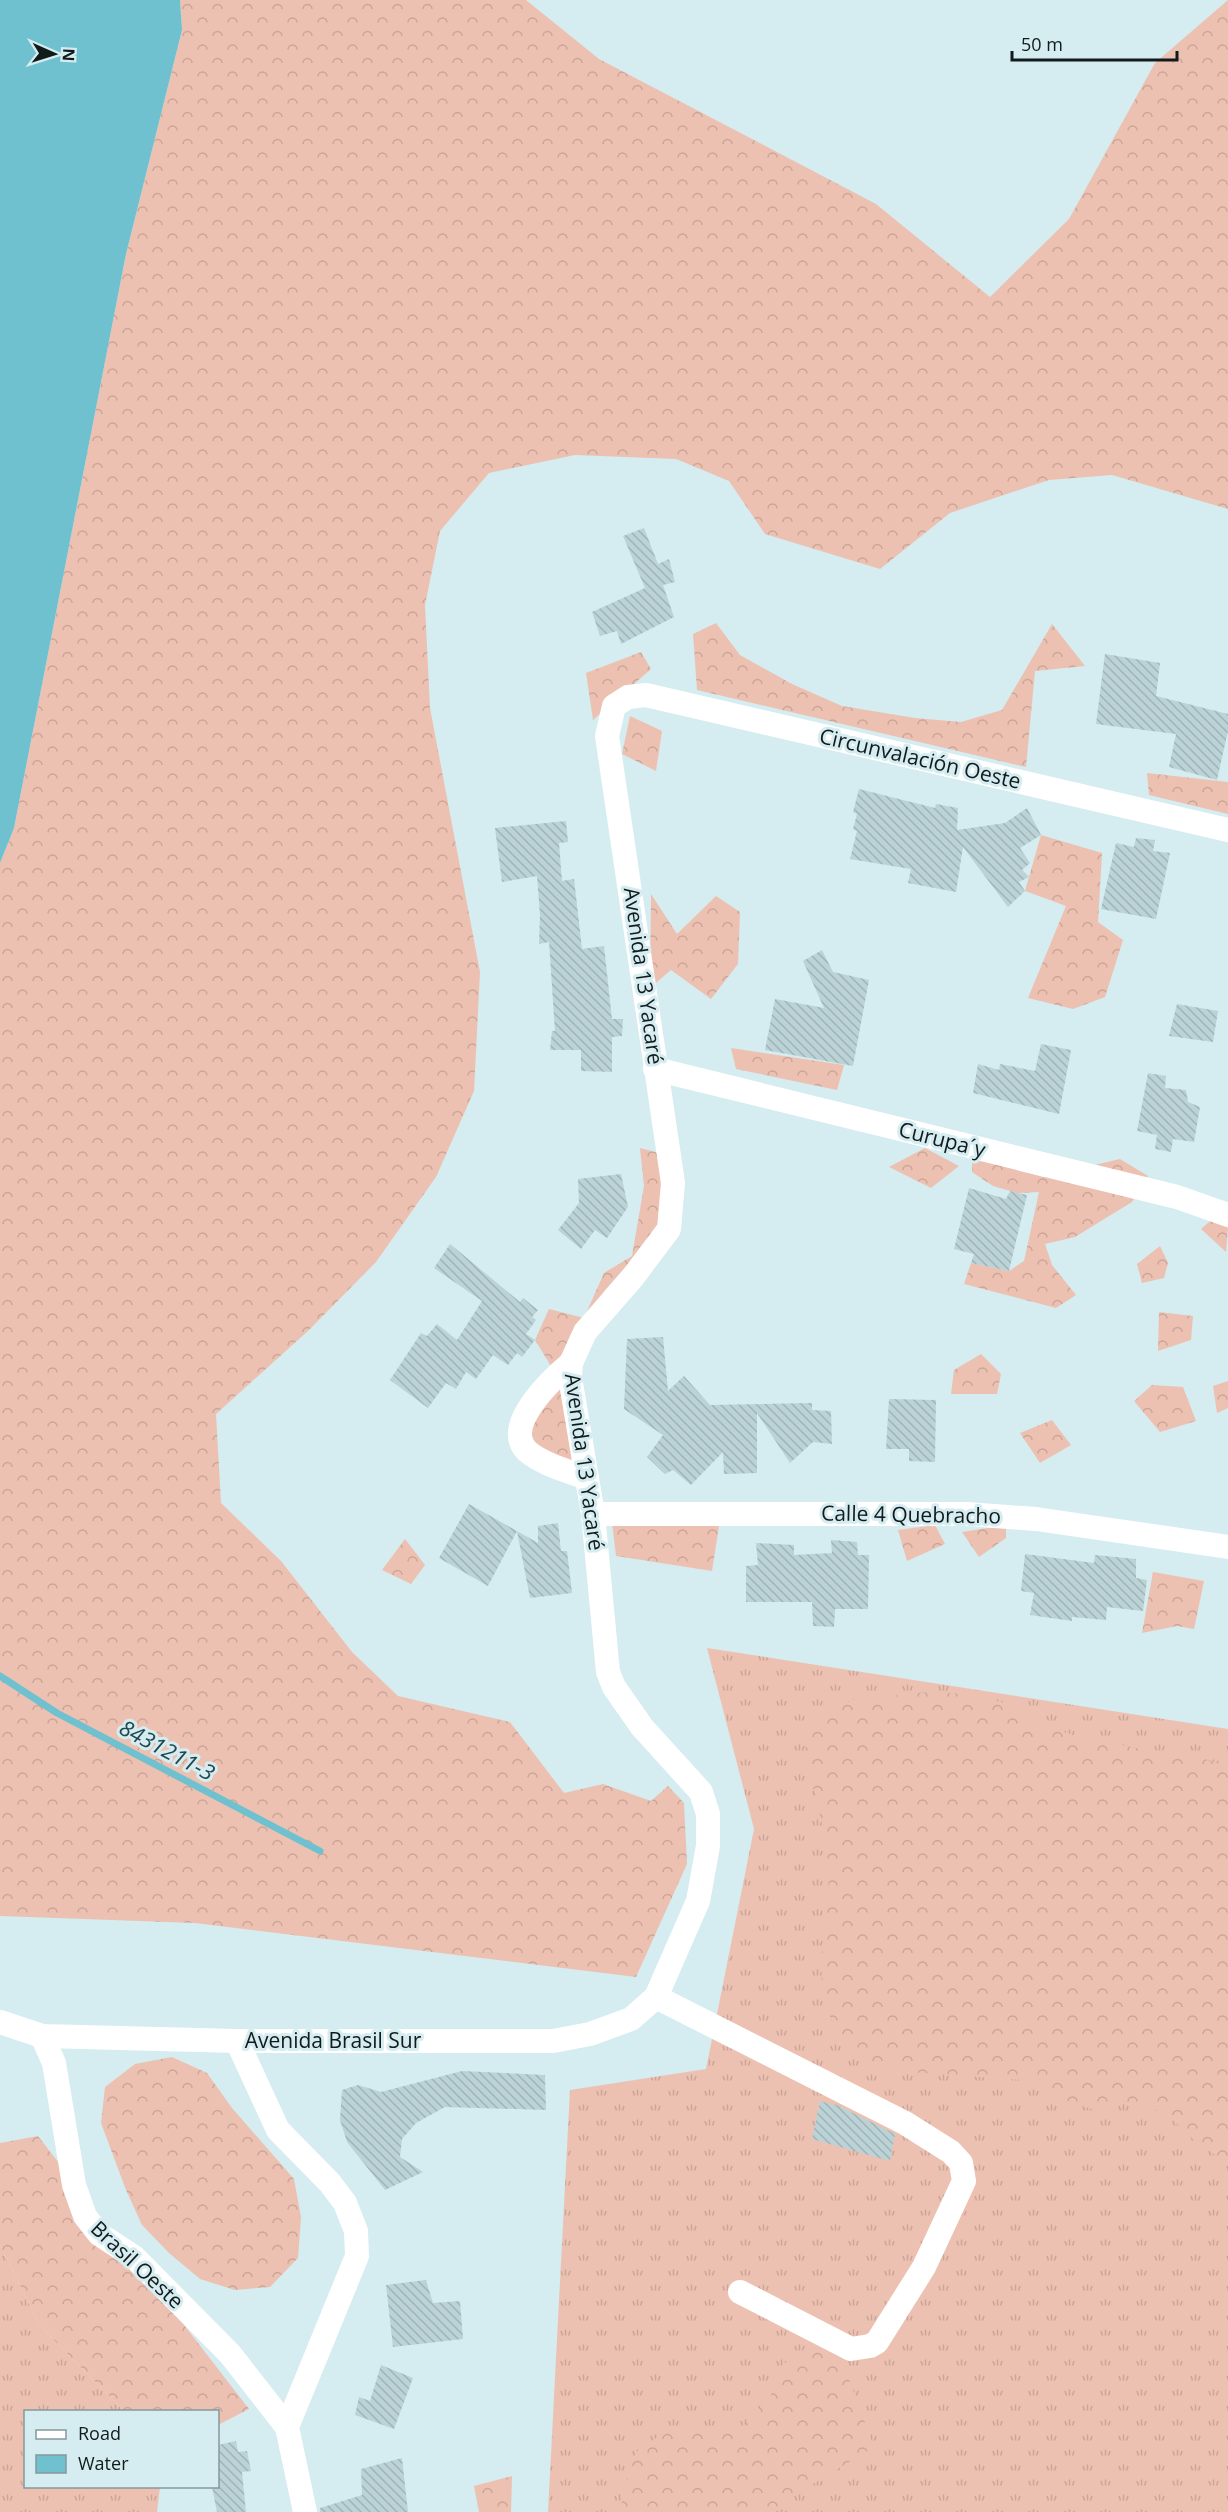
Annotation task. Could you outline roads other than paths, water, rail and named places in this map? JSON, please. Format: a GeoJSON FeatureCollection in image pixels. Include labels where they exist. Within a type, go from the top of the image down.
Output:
{"type":"FeatureCollection","features":[{"type":"Feature","properties":{"kind":"street","name":"Circunvalación Oeste"},"geometry":{"type":"LineString","coordinates":[[614,706],[628,697],[646,695],[1228,830]]}},
{"type":"Feature","properties":{"kind":"street","name":"Avenida 13 Yacaré"},"geometry":{"type":"LineString","coordinates":[[614,706],[607,736],[673,1183],[669,1229],[633,1277],[585,1332],[571,1363],[570,1377],[593,1514],[608,1672],[614,1687],[642,1726],[701,1792],[708,1814],[708,1846],[698,1901],[656,1996]]}},
{"type":"Feature","properties":{"kind":"street","name":"Curupa´y"},"geometry":{"type":"LineString","coordinates":[[655,1069],[1177,1197],[1228,1215]]}},
{"type":"Feature","properties":{"kind":"street"},"geometry":{"type":"LineString","coordinates":[[571,1363],[555,1376],[526,1413],[519,1428],[520,1436],[522,1445],[536,1457],[587,1478]]}},
{"type":"Feature","properties":{"kind":"street","name":"Calle 4 Quebracho"},"geometry":{"type":"LineString","coordinates":[[593,1514],[967,1514],[1036,1519],[1228,1547]]}},
{"type":"Feature","properties":{"kind":"street"},"geometry":{"type":"LineString","coordinates":[[656,1996],[905,2123],[951,2152],[961,2163],[964,2181],[924,2266],[877,2342],[870,2346],[851,2349],[740,2292]]}},
{"type":"Feature","properties":{"kind":"street","name":"Avenida Brasil Sur"},"geometry":{"type":"LineString","coordinates":[[0,2022],[42,2036],[237,2041],[553,2041],[590,2034],[631,2019],[656,1996]]}},
{"type":"Feature","properties":{"kind":"street","name":"Brasil Oeste"},"geometry":{"type":"LineString","coordinates":[[42,2036],[54,2063],[74,2185],[85,2216],[99,2234],[134,2257],[230,2354],[287,2427],[305,2512]]}},
{"type":"Feature","properties":{"kind":"street"},"geometry":{"type":"LineString","coordinates":[[237,2041],[278,2130],[330,2183],[345,2203],[356,2231],[357,2256],[287,2427]]}},
{"type":"Feature","properties":{"kind":"water"},"geometry":{"type":"Polygon","coordinates":[[[0,0],[180,0],[182,30],[126,254],[14,828],[0,863],[0,0]]]}},
{"type":"Feature","properties":{"kind":"waterway","name":"8431211-3"},"geometry":{"type":"LineString","coordinates":[[0,1676],[57,1713],[320,1851]]}}]}
